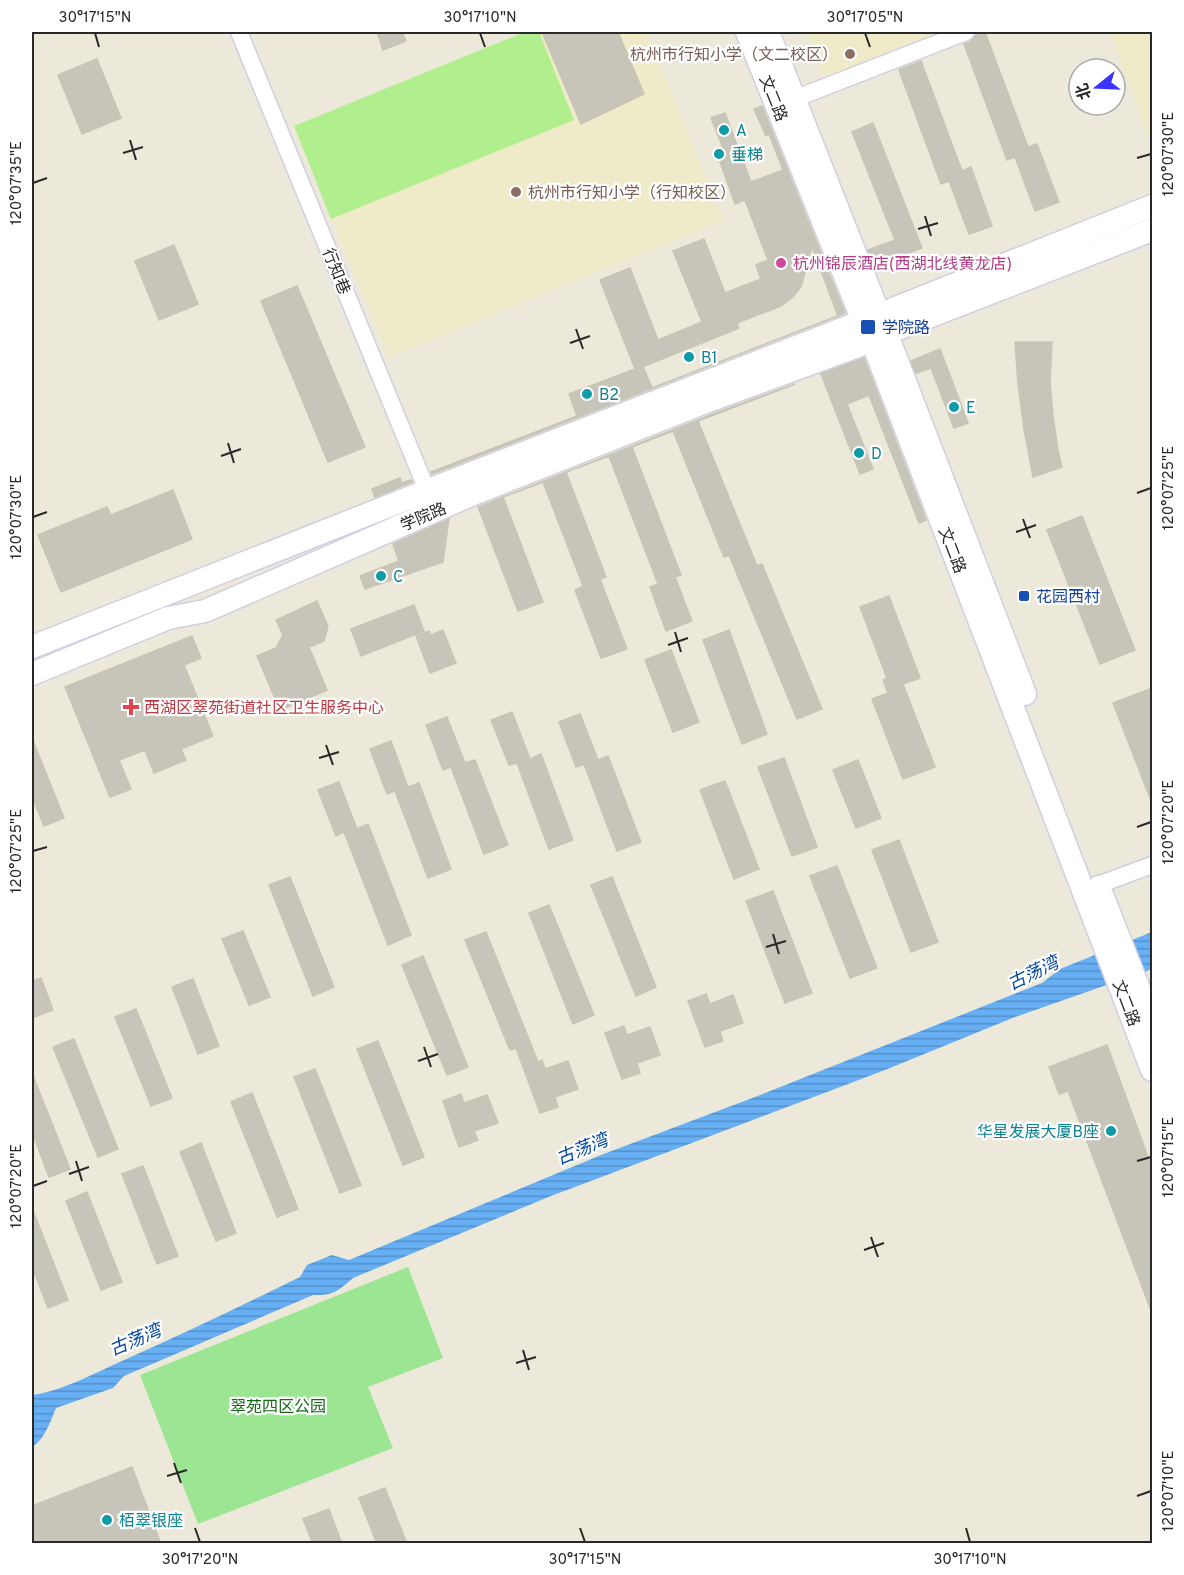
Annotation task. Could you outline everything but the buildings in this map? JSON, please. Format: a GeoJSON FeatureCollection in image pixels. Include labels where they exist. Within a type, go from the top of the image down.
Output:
{"type":"FeatureCollection","features":[{"type":"Feature","properties":{"kind":"main road","name":"文二路"},"geometry":{"type":"LineString","coordinates":[[747,32],[875,327],[1098,885],[1112,941]]}},
{"type":"Feature","properties":{"kind":"main road","name":"文二路"},"geometry":{"type":"LineString","coordinates":[[768,32],[875,327],[1129,985],[1152,1070]]}},
{"type":"Feature","properties":{"kind":"main road","name":"学院路"},"geometry":{"type":"LineString","coordinates":[[32,647],[432,501],[478,492],[703,403],[1152,206]]}},
{"type":"Feature","properties":{"kind":"main road","name":"学院路"},"geometry":{"type":"LineString","coordinates":[[875,327],[1152,230]]}},
{"type":"Feature","properties":{"kind":"main road","name":"学院路"},"geometry":{"type":"LineString","coordinates":[[32,674],[168,618],[205,611],[432,501]]}},
{"type":"Feature","properties":{"kind":"main road","name":"文二路"},"geometry":{"type":"LineString","coordinates":[[1129,985],[1152,1022]]}},
{"type":"Feature","properties":{"kind":"street","name":"行知巷"},"geometry":{"type":"LineString","coordinates":[[239,32],[432,501]]}},
{"type":"Feature","properties":{"kind":"street"},"geometry":{"type":"LineString","coordinates":[[794,99],[966,32]]}},
{"type":"Feature","properties":{"kind":"street"},"geometry":{"type":"LineString","coordinates":[[1098,885],[1152,865]]}},
{"type":"Feature","properties":{"kind":"shaded area","name":"杭州市行知小学（行知校区）"},"geometry":{"type":"Polygon","coordinates":[[[525,32],[647,32],[724,220],[389,357],[294,126],[525,32]]]}},
{"type":"Feature","properties":{"kind":"shaded area","name":"杭州市行知小学（文二校区）"},"geometry":{"type":"Polygon","coordinates":[[[807,32],[943,32],[825,77],[807,32]]]}},
{"type":"Feature","properties":{"kind":"shaded area"},"geometry":{"type":"Polygon","coordinates":[[[1110,32],[1152,32],[1152,145],[1127,78],[1127,57],[1119,57],[1110,32]]]}},
{"type":"Feature","properties":{"kind":"green space"},"geometry":{"type":"Polygon","coordinates":[[[525,32],[539,32],[574,120],[331,219],[294,126],[525,32]]]}},
{"type":"Feature","properties":{"kind":"green space","name":"翠苑四区公园"},"geometry":{"type":"Polygon","coordinates":[[[408,1267],[443,1358],[368,1387],[393,1448],[198,1524],[140,1375],[408,1267]]]}},
{"type":"Feature","properties":{"kind":"water"},"geometry":{"type":"Polygon","coordinates":[[[1152,932],[1152,969],[1015,1017],[885,1070],[551,1196],[353,1278],[335,1292],[313,1295],[124,1376],[113,1388],[56,1408],[44,1435],[32,1447],[32,1395],[77,1381],[211,1320],[300,1277],[307,1265],[332,1255],[349,1260],[601,1155],[755,1097],[1042,983],[1060,969],[1152,932]]]}},
{"type":"Feature","properties":{"kind":"place","name":"杭州市行知小学（文二校区）"},"geometry":{"type":"Point","coordinates":[850,54]}},
{"type":"Feature","properties":{"kind":"place","name":"A"},"geometry":{"type":"Point","coordinates":[724,130]}},
{"type":"Feature","properties":{"kind":"place","name":"垂梯"},"geometry":{"type":"Point","coordinates":[719,154]}},
{"type":"Feature","properties":{"kind":"place","name":"杭州市行知小学（行知校区）"},"geometry":{"type":"Point","coordinates":[516,192]}},
{"type":"Feature","properties":{"kind":"place","name":"杭州锦辰酒店(西湖北线黄龙店)"},"geometry":{"type":"Point","coordinates":[781,263]}},
{"type":"Feature","properties":{"kind":"place","name":"学院路"},"geometry":{"type":"Point","coordinates":[868,327]}},
{"type":"Feature","properties":{"kind":"place","name":"B1"},"geometry":{"type":"Point","coordinates":[689,357]}},
{"type":"Feature","properties":{"kind":"place","name":"B2"},"geometry":{"type":"Point","coordinates":[587,394]}},
{"type":"Feature","properties":{"kind":"place","name":"E"},"geometry":{"type":"Point","coordinates":[954,407]}},
{"type":"Feature","properties":{"kind":"place","name":"D"},"geometry":{"type":"Point","coordinates":[859,453]}},
{"type":"Feature","properties":{"kind":"place","name":"C"},"geometry":{"type":"Point","coordinates":[381,576]}},
{"type":"Feature","properties":{"kind":"place","name":"花园西村"},"geometry":{"type":"Point","coordinates":[1024,596]}},
{"type":"Feature","properties":{"kind":"place","name":"西湖区翠苑街道社区卫生服务中心"},"geometry":{"type":"Point","coordinates":[131,707]}},
{"type":"Feature","properties":{"kind":"place","name":"华星发展大厦B座"},"geometry":{"type":"Point","coordinates":[1111,1131]}},
{"type":"Feature","properties":{"kind":"place","name":"栢翠银座"},"geometry":{"type":"Point","coordinates":[107,1520]}},
{"type":"Feature","properties":{"kind":"water label","name":"古荡湾"},"geometry":{"type":"Point","coordinates":[1033,973]}},
{"type":"Feature","properties":{"kind":"water label","name":"古荡湾"},"geometry":{"type":"Point","coordinates":[582,1149]}},
{"type":"Feature","properties":{"kind":"water label","name":"古荡湾"},"geometry":{"type":"Point","coordinates":[135,1340]}}]}
